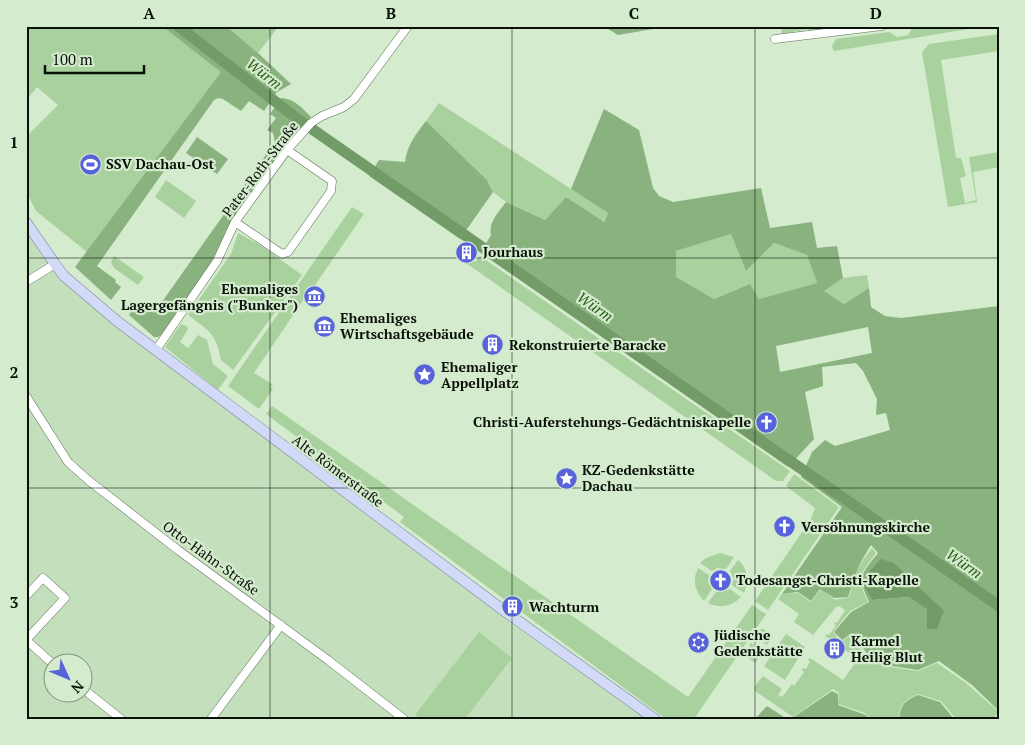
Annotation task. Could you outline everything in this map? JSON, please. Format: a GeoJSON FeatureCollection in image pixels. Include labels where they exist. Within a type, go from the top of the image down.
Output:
{"type":"FeatureCollection","features":[{"type":"Feature","properties":{"kind":"main road","name":"Alte Römerstraße"},"geometry":{"type":"LineString","coordinates":[[26,222],[55,264],[87,297],[503,610],[655,719]]}},
{"type":"Feature","properties":{"kind":"street","name":"Pater-Roth-Straße"},"geometry":{"type":"LineString","coordinates":[[156,350],[217,261],[235,222],[287,150],[308,125],[322,116],[344,107],[354,99],[408,26]]}},
{"type":"Feature","properties":{"kind":"street"},"geometry":{"type":"LineString","coordinates":[[775,39],[882,26]]}},
{"type":"Feature","properties":{"kind":"street"},"geometry":{"type":"LineString","coordinates":[[235,222],[282,254],[288,252],[331,191],[332,181],[287,150]]}},
{"type":"Feature","properties":{"kind":"street"},"geometry":{"type":"LineString","coordinates":[[26,282],[55,264]]}},
{"type":"Feature","properties":{"kind":"street","name":"Otto-Hahn-Straße"},"geometry":{"type":"LineString","coordinates":[[26,396],[68,462],[88,480],[404,719]]}},
{"type":"Feature","properties":{"kind":"street"},"geometry":{"type":"LineString","coordinates":[[26,596],[43,578],[65,598],[26,640],[42,654]]}},
{"type":"Feature","properties":{"kind":"street"},"geometry":{"type":"LineString","coordinates":[[211,719],[280,625]]}},
{"type":"Feature","properties":{"kind":"street"},"geometry":{"type":"LineString","coordinates":[[92,696],[121,719]]}},
{"type":"Feature","properties":{"kind":"shaded area","name":"SSV Dachau-Ost"},"geometry":{"type":"Polygon","coordinates":[[[26,26],[162,26],[222,71],[87,252],[36,211],[26,191],[26,137],[58,105],[37,87],[26,101],[26,26]]]}},
{"type":"Feature","properties":{"kind":"shaded area"},"geometry":{"type":"Polygon","coordinates":[[[162,26],[226,26],[291,84],[277,92],[264,111],[249,101],[241,111],[223,99],[218,98],[214,100],[97,266],[116,280],[115,282],[121,287],[111,300],[75,267],[221,72],[162,26]]]}},
{"type":"Feature","properties":{"kind":"shaded area"},"geometry":{"type":"Polygon","coordinates":[[[226,26],[279,26],[258,53],[226,26]]]}},
{"type":"Feature","properties":{"kind":"shaded area"},"geometry":{"type":"Polygon","coordinates":[[[603,26],[612,26],[615,29],[633,26],[671,26],[618,35],[603,26]]]}},
{"type":"Feature","properties":{"kind":"shaded area"},"geometry":{"type":"Polygon","coordinates":[[[781,26],[843,26],[843,28],[809,33],[808,29],[782,34],[781,26]]]}},
{"type":"Feature","properties":{"kind":"shaded area"},"geometry":{"type":"Polygon","coordinates":[[[987,26],[834,51],[832,46],[836,39],[889,32],[897,37],[908,35],[913,27],[987,26]]]}},
{"type":"Feature","properties":{"kind":"shaded area"},"geometry":{"type":"Polygon","coordinates":[[[999,34],[999,51],[941,60],[956,158],[961,158],[966,176],[960,178],[965,203],[976,200],[969,157],[999,152],[999,167],[973,172],[977,202],[948,207],[922,52],[929,44],[999,34]]]}},
{"type":"Feature","properties":{"kind":"shaded area"},"geometry":{"type":"Polygon","coordinates":[[[281,98],[294,102],[311,117],[295,132],[229,225],[207,271],[161,335],[154,337],[129,315],[133,309],[141,314],[149,304],[157,309],[275,142],[273,133],[267,130],[276,118],[270,114],[281,98]]]}},
{"type":"Feature","properties":{"kind":"shaded area"},"geometry":{"type":"Polygon","coordinates":[[[439,103],[608,213],[603,222],[566,197],[545,220],[506,202],[493,192],[487,180],[426,121],[439,103]]]}},
{"type":"Feature","properties":{"kind":"shaded area"},"geometry":{"type":"Polygon","coordinates":[[[604,109],[639,130],[653,188],[659,196],[673,202],[761,188],[770,228],[812,222],[817,248],[837,246],[843,278],[824,291],[844,304],[869,288],[871,307],[885,316],[901,318],[999,306],[999,711],[972,685],[939,661],[918,670],[885,665],[868,655],[852,633],[842,640],[834,632],[851,612],[869,602],[862,581],[865,571],[878,553],[871,545],[859,565],[848,597],[834,598],[820,589],[811,601],[798,592],[782,594],[842,507],[801,477],[812,452],[825,440],[835,446],[890,430],[886,413],[876,415],[877,399],[863,371],[856,363],[822,367],[823,386],[805,392],[814,439],[788,467],[481,252],[491,235],[491,226],[497,213],[506,202],[545,220],[566,197],[604,222],[608,213],[571,189],[604,109]],[[731,234],[676,251],[676,277],[714,299],[750,284],[759,299],[817,283],[807,255],[774,243],[746,271],[731,234]],[[868,327],[776,346],[780,372],[872,353],[868,327]],[[894,563],[872,600],[909,597],[943,617],[894,563]]]}},
{"type":"Feature","properties":{"kind":"shaded area"},"geometry":{"type":"Polygon","coordinates":[[[426,121],[487,180],[493,192],[460,239],[369,176],[379,160],[405,162],[415,135],[426,121]]]}},
{"type":"Feature","properties":{"kind":"shaded area"},"geometry":{"type":"Polygon","coordinates":[[[197,137],[228,159],[217,174],[186,153],[197,137]]]}},
{"type":"Feature","properties":{"kind":"shaded area"},"geometry":{"type":"Polygon","coordinates":[[[166,180],[196,201],[184,218],[155,197],[166,180]]]}},
{"type":"Feature","properties":{"kind":"shaded area"},"geometry":{"type":"Polygon","coordinates":[[[352,207],[364,214],[254,373],[272,384],[271,387],[273,389],[259,409],[228,386],[352,207]]]}},
{"type":"Feature","properties":{"kind":"shaded area"},"geometry":{"type":"Polygon","coordinates":[[[26,220],[31,229],[87,297],[647,719],[26,719],[26,220]]]}},
{"type":"Feature","properties":{"kind":"shaded area"},"geometry":{"type":"Polygon","coordinates":[[[238,233],[260,245],[302,275],[233,370],[221,360],[217,344],[210,333],[188,315],[231,254],[238,233]]]}},
{"type":"Feature","properties":{"kind":"shaded area"},"geometry":{"type":"Polygon","coordinates":[[[731,234],[746,271],[774,243],[807,255],[817,283],[759,299],[750,284],[714,299],[675,277],[676,251],[731,234]]]}},
{"type":"Feature","properties":{"kind":"shaded area"},"geometry":{"type":"Polygon","coordinates":[[[114,256],[144,277],[138,285],[114,268],[111,262],[114,256]]]}},
{"type":"Feature","properties":{"kind":"shaded area"},"geometry":{"type":"Polygon","coordinates":[[[480,256],[790,471],[783,481],[776,481],[466,263],[469,258],[475,262],[480,256]]]}},
{"type":"Feature","properties":{"kind":"shaded area"},"geometry":{"type":"Polygon","coordinates":[[[867,275],[869,288],[844,304],[824,291],[843,278],[867,275]]]}},
{"type":"Feature","properties":{"kind":"shaded area"},"geometry":{"type":"Polygon","coordinates":[[[181,324],[187,326],[188,329],[180,342],[188,348],[198,335],[207,340],[213,364],[228,376],[218,390],[165,347],[181,324]]]}},
{"type":"Feature","properties":{"kind":"shaded area"},"geometry":{"type":"Polygon","coordinates":[[[272,406],[688,697],[752,605],[766,614],[694,719],[666,719],[400,522],[404,517],[266,414],[272,406]]]}},
{"type":"Feature","properties":{"kind":"shaded area"},"geometry":{"type":"Polygon","coordinates":[[[794,474],[839,507],[768,610],[755,601],[811,519],[815,508],[786,486],[794,474]]]}},
{"type":"Feature","properties":{"kind":"shaded area"},"geometry":{"type":"Polygon","coordinates":[[[872,548],[876,553],[861,576],[862,587],[868,602],[850,611],[833,632],[842,641],[852,634],[866,657],[884,666],[918,671],[937,663],[966,683],[999,712],[993,719],[956,719],[941,701],[918,694],[903,703],[900,710],[900,719],[871,719],[865,713],[838,704],[839,693],[833,689],[793,717],[755,691],[754,687],[763,676],[782,689],[778,695],[782,697],[792,684],[794,686],[804,672],[803,668],[806,669],[810,662],[808,660],[810,658],[843,680],[858,659],[825,636],[829,635],[836,625],[834,624],[835,622],[837,623],[845,610],[839,606],[836,607],[813,635],[794,622],[799,614],[778,599],[782,594],[798,593],[811,602],[821,589],[835,600],[849,597],[859,565],[872,548]]]}},
{"type":"Feature","properties":{"kind":"shaded area"},"geometry":{"type":"Polygon","coordinates":[[[720,553],[734,557],[726,569],[717,568],[712,571],[700,563],[706,558],[720,553]]]}},
{"type":"Feature","properties":{"kind":"shaded area"},"geometry":{"type":"Polygon","coordinates":[[[881,559],[894,563],[944,611],[937,629],[927,629],[927,609],[909,597],[872,600],[864,585],[868,573],[881,559]]]}},
{"type":"Feature","properties":{"kind":"shaded area"},"geometry":{"type":"Polygon","coordinates":[[[738,560],[744,567],[747,575],[744,593],[732,585],[734,579],[730,571],[738,560]]]}},
{"type":"Feature","properties":{"kind":"shaded area"},"geometry":{"type":"Polygon","coordinates":[[[698,568],[709,575],[708,582],[712,589],[704,601],[695,585],[698,568]]]}},
{"type":"Feature","properties":{"kind":"shaded area"},"geometry":{"type":"Polygon","coordinates":[[[730,589],[741,597],[734,603],[726,606],[717,606],[708,603],[716,592],[730,589]]]}},
{"type":"Feature","properties":{"kind":"shaded area"},"geometry":{"type":"Polygon","coordinates":[[[762,628],[773,636],[767,645],[755,637],[762,628]]]}},
{"type":"Feature","properties":{"kind":"shaded area"},"geometry":{"type":"Polygon","coordinates":[[[479,632],[512,658],[465,719],[420,719],[415,715],[479,632]]]}},
{"type":"Feature","properties":{"kind":"shaded area"},"geometry":{"type":"Polygon","coordinates":[[[786,634],[805,647],[785,680],[764,666],[786,634]]]}},
{"type":"Feature","properties":{"kind":"shaded area"},"geometry":{"type":"Polygon","coordinates":[[[751,643],[764,651],[755,663],[744,655],[751,643]]]}},
{"type":"Feature","properties":{"kind":"shaded area"},"geometry":{"type":"Polygon","coordinates":[[[832,691],[838,694],[838,705],[866,715],[870,719],[791,719],[832,691]]]}},
{"type":"Feature","properties":{"kind":"shaded area"},"geometry":{"type":"Polygon","coordinates":[[[918,695],[940,702],[954,719],[900,719],[904,704],[918,695]]]}},
{"type":"Feature","properties":{"kind":"shaded area"},"geometry":{"type":"Polygon","coordinates":[[[767,706],[787,719],[755,719],[767,706]]]}},
{"type":"Feature","properties":{"kind":"waterway","name":"Würm"},"geometry":{"type":"LineString","coordinates":[[178,26],[299,120],[999,606]]}},
{"type":"Feature","properties":{"kind":"place","name":"SSV Dachau-Ost"},"geometry":{"type":"Point","coordinates":[90,164]}},
{"type":"Feature","properties":{"kind":"place","name":"Jourhaus"},"geometry":{"type":"Point","coordinates":[467,252]}},
{"type":"Feature","properties":{"kind":"place","name":"Ehemaliges Lagergefängnis (\"Bunker\")"},"geometry":{"type":"Point","coordinates":[314,297]}},
{"type":"Feature","properties":{"kind":"place","name":"Ehemaliges Wirtschaftsgebäude"},"geometry":{"type":"Point","coordinates":[324,326]}},
{"type":"Feature","properties":{"kind":"place","name":"Rekonstruierte Baracke"},"geometry":{"type":"Point","coordinates":[493,345]}},
{"type":"Feature","properties":{"kind":"place","name":"Ehemaliger Appellplatz"},"geometry":{"type":"Point","coordinates":[425,375]}},
{"type":"Feature","properties":{"kind":"place","name":"Christi-Auferstehungs-Gedächtniskapelle"},"geometry":{"type":"Point","coordinates":[767,422]}},
{"type":"Feature","properties":{"kind":"place","name":"KZ-Gedenkstätte Dachau"},"geometry":{"type":"Point","coordinates":[566,478]}},
{"type":"Feature","properties":{"kind":"place","name":"Versöhnungskirche"},"geometry":{"type":"Point","coordinates":[785,527]}},
{"type":"Feature","properties":{"kind":"place","name":"Todesangst-Christi-Kapelle"},"geometry":{"type":"Point","coordinates":[720,580]}},
{"type":"Feature","properties":{"kind":"place","name":"Wachturm"},"geometry":{"type":"Point","coordinates":[513,607]}},
{"type":"Feature","properties":{"kind":"place","name":"Jüdische Gedenkstätte"},"geometry":{"type":"Point","coordinates":[698,643]}},
{"type":"Feature","properties":{"kind":"place","name":"Karmel Heilig Blut"},"geometry":{"type":"Point","coordinates":[835,649]}}]}
